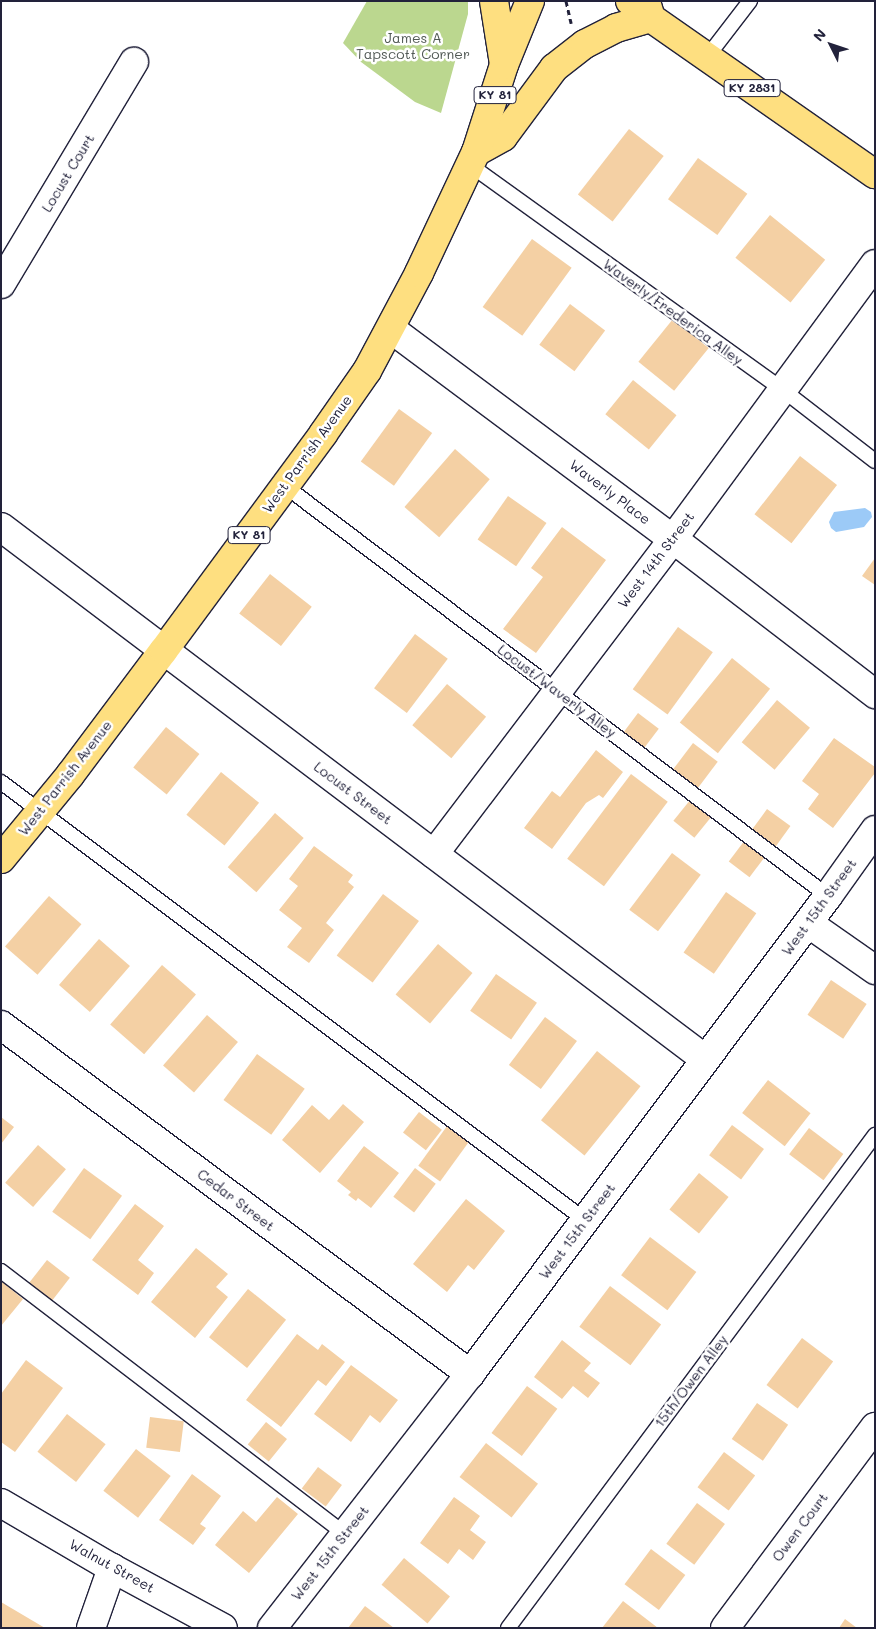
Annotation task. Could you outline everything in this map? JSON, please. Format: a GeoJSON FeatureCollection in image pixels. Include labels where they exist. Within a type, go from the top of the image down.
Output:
{"type":"FeatureCollection","features":[{"type":"Feature","properties":{"kind":"main road"},"geometry":{"type":"LineString","coordinates":[[494,1],[504,65]]}},
{"type":"Feature","properties":{"kind":"main road","name":"West Parrish Avenue"},"geometry":{"type":"LineString","coordinates":[[1,858],[70,775],[164,650],[361,379],[391,329],[473,158],[504,65],[530,1]]}},
{"type":"Feature","properties":{"kind":"main road","name":"KY 2831"},"geometry":{"type":"LineString","coordinates":[[630,1],[648,10],[707,57],[875,174]]}},
{"type":"Feature","properties":{"kind":"main road"},"geometry":{"type":"LineString","coordinates":[[473,158],[504,137],[554,68],[586,44],[648,10]]}},
{"type":"Feature","properties":{"kind":"street","name":"Locust Court"},"geometry":{"type":"LineString","coordinates":[[1,284],[134,62]]}},
{"type":"Feature","properties":{"kind":"street","name":"West 14th Street"},"geometry":{"type":"LineString","coordinates":[[434,854],[673,539],[875,264]]}},
{"type":"Feature","properties":{"kind":"street","name":"Waverly Place"},"geometry":{"type":"LineString","coordinates":[[391,329],[673,539],[875,694]]}},
{"type":"Feature","properties":{"kind":"street","name":"Locust Street"},"geometry":{"type":"LineString","coordinates":[[1,527],[706,1059]]}},
{"type":"Feature","properties":{"kind":"street","name":"West 15th Street"},"geometry":{"type":"LineString","coordinates":[[272,1628],[470,1374],[808,923],[875,830]]}},
{"type":"Feature","properties":{"kind":"street"},"geometry":{"type":"LineString","coordinates":[[808,923],[875,970]]}},
{"type":"Feature","properties":{"kind":"street","name":"Cedar Street"},"geometry":{"type":"LineString","coordinates":[[1,1025],[470,1374]]}},
{"type":"Feature","properties":{"kind":"street","name":"Owen Court"},"geometry":{"type":"LineString","coordinates":[[725,1628],[875,1426]]}},
{"type":"Feature","properties":{"kind":"street","name":"Walnut Street"},"geometry":{"type":"LineString","coordinates":[[1,1503],[112,1568],[223,1628]]}},
{"type":"Feature","properties":{"kind":"street"},"geometry":{"type":"LineString","coordinates":[[91,1628],[112,1568]]}},
{"type":"Feature","properties":{"kind":"lane"},"geometry":{"type":"LineString","coordinates":[[707,57],[750,1]]}},
{"type":"Feature","properties":{"kind":"lane","name":"Waverly/Frederica Alley"},"geometry":{"type":"LineString","coordinates":[[473,158],[875,460]]}},
{"type":"Feature","properties":{"kind":"lane","name":"Locust/Waverly Alley"},"geometry":{"type":"LineString","coordinates":[[285,486],[828,896]]}},
{"type":"Feature","properties":{"kind":"lane"},"geometry":{"type":"LineString","coordinates":[[1,782],[585,1220]]}},
{"type":"Feature","properties":{"kind":"lane","name":"15th/Owen Alley"},"geometry":{"type":"LineString","coordinates":[[508,1628],[875,1135]]}},
{"type":"Feature","properties":{"kind":"lane"},"geometry":{"type":"LineString","coordinates":[[1,1271],[345,1534]]}},
{"type":"Feature","properties":{"kind":"path"},"geometry":{"type":"LineString","coordinates":[[566,1],[571,24]]}},
{"type":"Feature","properties":{"kind":"green space","name":"James A Tapscott Corner"},"geometry":{"type":"Polygon","coordinates":[[[367,1],[468,1],[468,14],[441,113],[415,102],[361,62],[343,43],[367,1]]]}},
{"type":"Feature","properties":{"kind":"water"},"geometry":{"type":"Polygon","coordinates":[[[865,508],[871,512],[872,517],[864,527],[836,532],[831,528],[829,522],[834,512],[865,508]]]}},
{"type":"Feature","properties":{"kind":"building"},"geometry":{"type":"Polygon","coordinates":[[[629,129],[664,156],[613,221],[578,194],[629,129]]]}},
{"type":"Feature","properties":{"kind":"building"},"geometry":{"type":"Polygon","coordinates":[[[698,158],[747,194],[717,235],[668,199],[698,158]]]}},
{"type":"Feature","properties":{"kind":"building"},"geometry":{"type":"Polygon","coordinates":[[[770,215],[825,260],[791,302],[735,258],[770,215]]]}},
{"type":"Feature","properties":{"kind":"building"},"geometry":{"type":"Polygon","coordinates":[[[532,239],[572,268],[522,336],[483,307],[532,239]]]}},
{"type":"Feature","properties":{"kind":"building"},"geometry":{"type":"Polygon","coordinates":[[[570,304],[605,330],[574,371],[539,345],[570,304]]]}},
{"type":"Feature","properties":{"kind":"building"},"geometry":{"type":"Polygon","coordinates":[[[673,319],[709,348],[674,391],[638,362],[673,319]]]}},
{"type":"Feature","properties":{"kind":"building"},"geometry":{"type":"Polygon","coordinates":[[[633,380],[677,415],[649,449],[605,414],[633,380]]]}},
{"type":"Feature","properties":{"kind":"building"},"geometry":{"type":"Polygon","coordinates":[[[399,409],[432,433],[394,486],[361,462],[399,409]]]}},
{"type":"Feature","properties":{"kind":"building"},"geometry":{"type":"Polygon","coordinates":[[[455,449],[490,479],[439,537],[404,507],[455,449]]]}},
{"type":"Feature","properties":{"kind":"building"},"geometry":{"type":"Polygon","coordinates":[[[800,456],[837,485],[791,543],[754,514],[800,456]]]}},
{"type":"Feature","properties":{"kind":"building"},"geometry":{"type":"Polygon","coordinates":[[[508,496],[547,523],[516,566],[478,539],[508,496]]]}},
{"type":"Feature","properties":{"kind":"building"},"geometry":{"type":"Polygon","coordinates":[[[562,527],[606,560],[536,653],[503,629],[543,577],[531,568],[562,527]]]}},
{"type":"Feature","properties":{"kind":"building"},"geometry":{"type":"Polygon","coordinates":[[[875,558],[875,585],[862,576],[875,558]]]}},
{"type":"Feature","properties":{"kind":"building"},"geometry":{"type":"Polygon","coordinates":[[[270,574],[312,607],[281,646],[239,613],[270,574]]]}},
{"type":"Feature","properties":{"kind":"building"},"geometry":{"type":"Polygon","coordinates":[[[678,627],[713,652],[668,715],[633,689],[678,627]]]}},
{"type":"Feature","properties":{"kind":"building"},"geometry":{"type":"Polygon","coordinates":[[[415,634],[448,659],[407,713],[374,688],[415,634]]]}},
{"type":"Feature","properties":{"kind":"building"},"geometry":{"type":"Polygon","coordinates":[[[732,658],[770,689],[718,753],[680,723],[732,658]]]}},
{"type":"Feature","properties":{"kind":"building"},"geometry":{"type":"Polygon","coordinates":[[[447,684],[486,717],[451,758],[412,725],[447,684]]]}},
{"type":"Feature","properties":{"kind":"building"},"geometry":{"type":"Polygon","coordinates":[[[777,700],[810,728],[775,770],[742,742],[777,700]]]}},
{"type":"Feature","properties":{"kind":"building"},"geometry":{"type":"Polygon","coordinates":[[[638,713],[659,729],[644,748],[624,732],[638,713]]]}},
{"type":"Feature","properties":{"kind":"building"},"geometry":{"type":"Polygon","coordinates":[[[166,727],[199,754],[167,794],[133,767],[166,727]]]}},
{"type":"Feature","properties":{"kind":"building"},"geometry":{"type":"Polygon","coordinates":[[[834,738],[875,767],[875,773],[833,828],[808,809],[819,794],[802,781],[834,738]]]}},
{"type":"Feature","properties":{"kind":"building"},"geometry":{"type":"Polygon","coordinates":[[[693,743],[718,762],[698,788],[673,769],[693,743]]]}},
{"type":"Feature","properties":{"kind":"building"},"geometry":{"type":"Polygon","coordinates":[[[596,750],[623,772],[603,798],[599,795],[586,803],[552,849],[524,828],[552,791],[560,797],[596,750]]]}},
{"type":"Feature","properties":{"kind":"building"},"geometry":{"type":"Polygon","coordinates":[[[221,772],[259,803],[224,846],[186,815],[221,772]]]}},
{"type":"Feature","properties":{"kind":"building"},"geometry":{"type":"Polygon","coordinates":[[[631,774],[668,802],[604,886],[567,859],[631,774]]]}},
{"type":"Feature","properties":{"kind":"building"},"geometry":{"type":"Polygon","coordinates":[[[691,799],[712,816],[694,838],[673,821],[691,799]]]}},
{"type":"Feature","properties":{"kind":"building"},"geometry":{"type":"Polygon","coordinates":[[[767,809],[790,826],[775,848],[751,831],[767,809]]]}},
{"type":"Feature","properties":{"kind":"building"},"geometry":{"type":"Polygon","coordinates":[[[275,813],[304,838],[256,892],[228,867],[275,813]]]}},
{"type":"Feature","properties":{"kind":"building"},"geometry":{"type":"Polygon","coordinates":[[[745,840],[766,856],[750,877],[729,862],[745,840]]]}},
{"type":"Feature","properties":{"kind":"building"},"geometry":{"type":"Polygon","coordinates":[[[314,846],[353,875],[348,882],[354,887],[326,923],[334,930],[309,963],[287,947],[302,928],[279,910],[298,886],[289,879],[314,846]]]}},
{"type":"Feature","properties":{"kind":"building"},"geometry":{"type":"Polygon","coordinates":[[[672,853],[701,875],[658,931],[629,910],[672,853]]]}},
{"type":"Feature","properties":{"kind":"building"},"geometry":{"type":"Polygon","coordinates":[[[726,892],[756,913],[714,974],[684,953],[726,892]]]}},
{"type":"Feature","properties":{"kind":"building"},"geometry":{"type":"Polygon","coordinates":[[[383,894],[419,921],[373,983],[337,955],[383,894]]]}},
{"type":"Feature","properties":{"kind":"building"},"geometry":{"type":"Polygon","coordinates":[[[49,896],[81,924],[37,975],[5,947],[49,896]]]}},
{"type":"Feature","properties":{"kind":"building"},"geometry":{"type":"Polygon","coordinates":[[[99,939],[130,966],[90,1012],[59,985],[99,939]]]}},
{"type":"Feature","properties":{"kind":"building"},"geometry":{"type":"Polygon","coordinates":[[[438,944],[472,973],[430,1023],[396,995],[438,944]]]}},
{"type":"Feature","properties":{"kind":"building"},"geometry":{"type":"Polygon","coordinates":[[[162,965],[196,995],[144,1054],[110,1025],[162,965]]]}},
{"type":"Feature","properties":{"kind":"building"},"geometry":{"type":"Polygon","coordinates":[[[496,974],[537,1003],[511,1040],[470,1011],[496,974]]]}},
{"type":"Feature","properties":{"kind":"building"},"geometry":{"type":"Polygon","coordinates":[[[831,980],[867,1004],[843,1039],[808,1015],[831,980]]]}},
{"type":"Feature","properties":{"kind":"building"},"geometry":{"type":"Polygon","coordinates":[[[207,1015],[238,1042],[194,1092],[163,1066],[207,1015]]]}},
{"type":"Feature","properties":{"kind":"building"},"geometry":{"type":"Polygon","coordinates":[[[545,1017],[577,1041],[541,1089],[509,1065],[545,1017]]]}},
{"type":"Feature","properties":{"kind":"building"},"geometry":{"type":"Polygon","coordinates":[[[597,1051],[641,1086],[585,1155],[541,1120],[597,1051]]]}},
{"type":"Feature","properties":{"kind":"building"},"geometry":{"type":"Polygon","coordinates":[[[257,1054],[305,1089],[271,1135],[223,1100],[257,1054]]]}},
{"type":"Feature","properties":{"kind":"building"},"geometry":{"type":"Polygon","coordinates":[[[768,1080],[811,1113],[785,1146],[742,1113],[768,1080]]]}},
{"type":"Feature","properties":{"kind":"building"},"geometry":{"type":"Polygon","coordinates":[[[343,1104],[364,1122],[320,1173],[282,1140],[312,1105],[329,1120],[343,1104]]]}},
{"type":"Feature","properties":{"kind":"building"},"geometry":{"type":"Polygon","coordinates":[[[419,1112],[442,1130],[426,1150],[403,1132],[419,1112]]]}},
{"type":"Feature","properties":{"kind":"building"},"geometry":{"type":"Polygon","coordinates":[[[1,1117],[14,1127],[1,1144],[1,1117]]]}},
{"type":"Feature","properties":{"kind":"building"},"geometry":{"type":"Polygon","coordinates":[[[450,1122],[472,1138],[440,1182],[418,1166],[450,1122]]]}},
{"type":"Feature","properties":{"kind":"building"},"geometry":{"type":"Polygon","coordinates":[[[732,1125],[764,1149],[741,1179],[709,1155],[732,1125]]]}},
{"type":"Feature","properties":{"kind":"building"},"geometry":{"type":"Polygon","coordinates":[[[809,1128],[843,1154],[823,1180],[789,1154],[809,1128]]]}},
{"type":"Feature","properties":{"kind":"building"},"geometry":{"type":"Polygon","coordinates":[[[38,1145],[66,1169],[33,1207],[5,1183],[38,1145]]]}},
{"type":"Feature","properties":{"kind":"building"},"geometry":{"type":"Polygon","coordinates":[[[364,1146],[399,1173],[371,1208],[358,1198],[356,1201],[348,1195],[351,1192],[337,1181],[364,1146]]]}},
{"type":"Feature","properties":{"kind":"building"},"geometry":{"type":"Polygon","coordinates":[[[84,1168],[122,1196],[90,1239],[52,1212],[84,1168]]]}},
{"type":"Feature","properties":{"kind":"building"},"geometry":{"type":"Polygon","coordinates":[[[415,1168],[436,1184],[414,1212],[393,1197],[415,1168]]]}},
{"type":"Feature","properties":{"kind":"building"},"geometry":{"type":"Polygon","coordinates":[[[699,1173],[729,1197],[699,1233],[669,1210],[699,1173]]]}},
{"type":"Feature","properties":{"kind":"building"},"geometry":{"type":"Polygon","coordinates":[[[466,1199],[505,1231],[474,1270],[468,1265],[447,1292],[413,1264],[466,1199]]]}},
{"type":"Feature","properties":{"kind":"building"},"geometry":{"type":"Polygon","coordinates":[[[135,1204],[164,1226],[138,1260],[154,1273],[138,1295],[92,1260],[135,1204]]]}},
{"type":"Feature","properties":{"kind":"building"},"geometry":{"type":"Polygon","coordinates":[[[650,1237],[696,1272],[667,1310],[621,1275],[650,1237]]]}},
{"type":"Feature","properties":{"kind":"building"},"geometry":{"type":"Polygon","coordinates":[[[196,1248],[228,1274],[216,1287],[228,1297],[195,1338],[151,1302],[196,1248]]]}},
{"type":"Feature","properties":{"kind":"building"},"geometry":{"type":"Polygon","coordinates":[[[47,1260],[70,1278],[52,1301],[29,1283],[47,1260]]]}},
{"type":"Feature","properties":{"kind":"building"},"geometry":{"type":"Polygon","coordinates":[[[1,1281],[23,1299],[1,1326],[1,1281]]]}},
{"type":"Feature","properties":{"kind":"building"},"geometry":{"type":"Polygon","coordinates":[[[610,1286],[661,1325],[630,1365],[579,1327],[610,1286]]]}},
{"type":"Feature","properties":{"kind":"building"},"geometry":{"type":"Polygon","coordinates":[[[248,1289],[286,1320],[247,1368],[209,1337],[248,1289]]]}},
{"type":"Feature","properties":{"kind":"building"},"geometry":{"type":"Polygon","coordinates":[[[297,1334],[318,1350],[322,1344],[345,1362],[326,1386],[318,1380],[281,1427],[246,1400],[297,1334]]]}},
{"type":"Feature","properties":{"kind":"building"},"geometry":{"type":"Polygon","coordinates":[[[802,1338],[833,1361],[798,1409],[766,1385],[802,1338]]]}},
{"type":"Feature","properties":{"kind":"building"},"geometry":{"type":"Polygon","coordinates":[[[562,1340],[591,1363],[584,1371],[600,1383],[588,1398],[573,1386],[562,1399],[534,1377],[562,1340]]]}},
{"type":"Feature","properties":{"kind":"building"},"geometry":{"type":"Polygon","coordinates":[[[26,1360],[63,1388],[15,1452],[1,1442],[1,1394],[26,1360]]]}},
{"type":"Feature","properties":{"kind":"building"},"geometry":{"type":"Polygon","coordinates":[[[351,1365],[398,1400],[380,1423],[370,1415],[351,1442],[314,1414],[351,1365]]]}},
{"type":"Feature","properties":{"kind":"building"},"geometry":{"type":"Polygon","coordinates":[[[527,1386],[557,1409],[522,1456],[491,1433],[527,1386]]]}},
{"type":"Feature","properties":{"kind":"building"},"geometry":{"type":"Polygon","coordinates":[[[757,1403],[788,1425],[763,1461],[732,1439],[757,1403]]]}},
{"type":"Feature","properties":{"kind":"building"},"geometry":{"type":"Polygon","coordinates":[[[67,1414],[106,1444],[76,1482],[37,1452],[67,1414]]]}},
{"type":"Feature","properties":{"kind":"building"},"geometry":{"type":"Polygon","coordinates":[[[150,1417],[184,1421],[180,1452],[146,1448],[150,1417]]]}},
{"type":"Feature","properties":{"kind":"building"},"geometry":{"type":"Polygon","coordinates":[[[266,1422],[287,1439],[269,1462],[248,1445],[266,1422]]]}},
{"type":"Feature","properties":{"kind":"building"},"geometry":{"type":"Polygon","coordinates":[[[486,1443],[538,1484],[512,1518],[460,1477],[486,1443]]]}},
{"type":"Feature","properties":{"kind":"building"},"geometry":{"type":"Polygon","coordinates":[[[136,1449],[171,1476],[138,1518],[103,1491],[136,1449]]]}},
{"type":"Feature","properties":{"kind":"building"},"geometry":{"type":"Polygon","coordinates":[[[724,1452],[755,1475],[729,1511],[698,1487],[724,1452]]]}},
{"type":"Feature","properties":{"kind":"building"},"geometry":{"type":"Polygon","coordinates":[[[318,1467],[342,1485],[326,1507],[302,1489],[318,1467]]]}},
{"type":"Feature","properties":{"kind":"building"},"geometry":{"type":"Polygon","coordinates":[[[192,1474],[221,1496],[200,1524],[206,1528],[193,1545],[159,1520],[192,1474]]]}},
{"type":"Feature","properties":{"kind":"building"},"geometry":{"type":"Polygon","coordinates":[[[277,1497],[298,1514],[249,1573],[215,1545],[243,1511],[256,1522],[277,1497]]]}},
{"type":"Feature","properties":{"kind":"building"},"geometry":{"type":"Polygon","coordinates":[[[454,1497],[480,1516],[470,1530],[486,1542],[473,1560],[459,1549],[448,1564],[420,1543],[454,1497]]]}},
{"type":"Feature","properties":{"kind":"building"},"geometry":{"type":"Polygon","coordinates":[[[697,1503],[725,1524],[694,1565],[666,1544],[697,1503]]]}},
{"type":"Feature","properties":{"kind":"building"},"geometry":{"type":"Polygon","coordinates":[[[651,1549],[685,1575],[659,1610],[625,1584],[651,1549]]]}},
{"type":"Feature","properties":{"kind":"building"},"geometry":{"type":"Polygon","coordinates":[[[404,1558],[450,1597],[427,1623],[382,1585],[404,1558]]]}},
{"type":"Feature","properties":{"kind":"building"},"geometry":{"type":"Polygon","coordinates":[[[623,1601],[658,1628],[602,1628],[623,1601]]]}},
{"type":"Feature","properties":{"kind":"building"},"geometry":{"type":"Polygon","coordinates":[[[1,1602],[45,1628],[1,1628],[1,1602]]]}},
{"type":"Feature","properties":{"kind":"building"},"geometry":{"type":"Polygon","coordinates":[[[365,1606],[394,1628],[348,1628],[365,1606]]]}},
{"type":"Feature","properties":{"kind":"building"},"geometry":{"type":"Polygon","coordinates":[[[845,1619],[857,1628],[839,1628],[845,1619]]]}}]}
